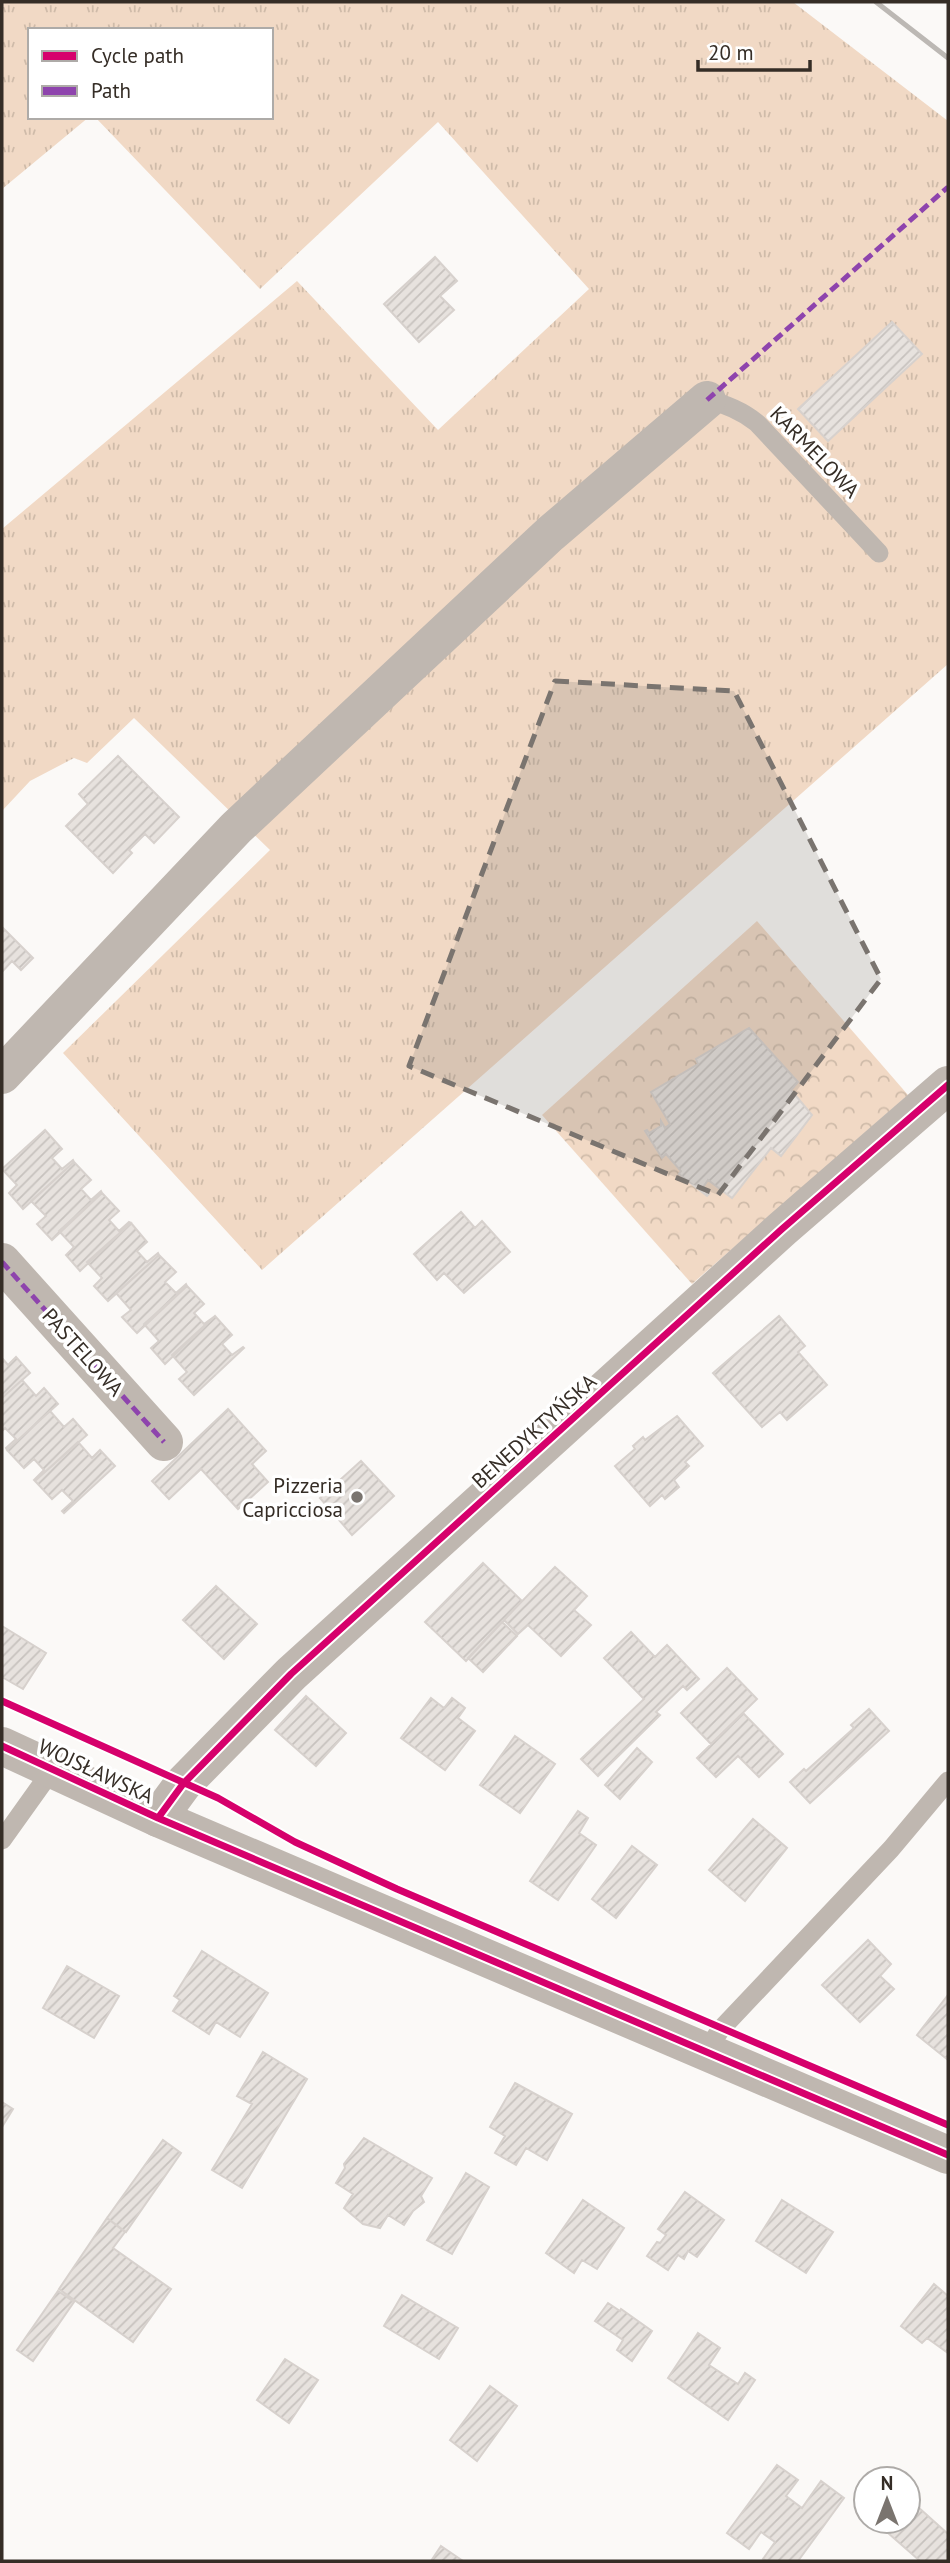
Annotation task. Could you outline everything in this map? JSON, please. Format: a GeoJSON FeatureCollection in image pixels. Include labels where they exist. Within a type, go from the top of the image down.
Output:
{"type":"FeatureCollection","features":[{"type":"Feature","properties":{"kind":"street"},"geometry":{"type":"LineString","coordinates":[[2,1075],[236,828],[550,534],[706,400]]}},
{"type":"Feature","properties":{"kind":"street","name":"BENEDYKTYŃSKA"},"geometry":{"type":"LineString","coordinates":[[158,1818],[183,1784],[291,1674],[782,1229],[948,1085]]}},
{"type":"Feature","properties":{"kind":"street","name":"PASTELOWA"},"geometry":{"type":"LineString","coordinates":[[2,1262],[164,1442]]}},
{"type":"Feature","properties":{"kind":"street","name":"WOJSŁAWSKA"},"geometry":{"type":"LineString","coordinates":[[2,1746],[158,1818],[948,2155]]}},
{"type":"Feature","properties":{"kind":"lane","name":"KARMELOWA"},"geometry":{"type":"LineString","coordinates":[[706,400],[728,405],[747,414],[879,553]]}},
{"type":"Feature","properties":{"kind":"lane"},"geometry":{"type":"LineString","coordinates":[[2,1840],[52,1770]]}},
{"type":"Feature","properties":{"kind":"lane"},"geometry":{"type":"LineString","coordinates":[[705,2052],[721,2029],[891,1849],[948,1782]]}},
{"type":"Feature","properties":{"kind":"highlighted area"},"geometry":{"type":"Polygon","coordinates":[[[555,681],[734,691],[881,979],[718,1195],[409,1066],[555,681]]]}},
{"type":"Feature","properties":{"kind":"green space"},"geometry":{"type":"Polygon","coordinates":[[[2,2],[793,2],[948,121],[948,664],[262,1270],[63,1053],[270,850],[134,718],[87,763],[74,758],[30,781],[2,811],[2,529],[297,281],[438,430],[589,289],[438,122],[260,289],[97,119],[273,119],[273,28],[28,28],[28,119],[87,119],[2,189],[2,2]]]}},
{"type":"Feature","properties":{"kind":"green space"},"geometry":{"type":"Polygon","coordinates":[[[757,921],[908,1095],[692,1284],[542,1115],[757,921]]]}},
{"type":"Feature","properties":{"kind":"building"},"geometry":{"type":"Polygon","coordinates":[[[435,257],[457,281],[440,296],[454,310],[419,342],[384,304],[435,257]]]}},
{"type":"Feature","properties":{"kind":"building"},"geometry":{"type":"Polygon","coordinates":[[[892,322],[922,354],[828,441],[798,409],[892,322]]]}},
{"type":"Feature","properties":{"kind":"building"},"geometry":{"type":"Polygon","coordinates":[[[118,756],[179,817],[154,843],[145,834],[129,850],[132,853],[113,873],[66,826],[88,804],[79,794],[118,756]]]}},
{"type":"Feature","properties":{"kind":"building"},"geometry":{"type":"Polygon","coordinates":[[[2,927],[33,958],[21,970],[12,961],[2,972],[2,927]]]}},
{"type":"Feature","properties":{"kind":"building"},"geometry":{"type":"Polygon","coordinates":[[[749,1028],[798,1082],[791,1090],[812,1115],[781,1156],[771,1148],[732,1198],[708,1180],[702,1189],[709,1194],[707,1196],[679,1174],[681,1171],[666,1154],[662,1158],[645,1131],[649,1133],[661,1126],[661,1121],[665,1128],[670,1124],[651,1092],[698,1064],[696,1059],[749,1028]]]}},
{"type":"Feature","properties":{"kind":"building"},"geometry":{"type":"Polygon","coordinates":[[[45,1130],[62,1149],[52,1158],[62,1169],[73,1160],[74,1162],[23,1209],[9,1193],[17,1185],[2,1169],[45,1130]]]}},
{"type":"Feature","properties":{"kind":"building"},"geometry":{"type":"Polygon","coordinates":[[[74,1162],[91,1180],[81,1189],[91,1200],[101,1191],[102,1193],[52,1240],[37,1224],[46,1216],[31,1201],[74,1162]]]}},
{"type":"Feature","properties":{"kind":"building"},"geometry":{"type":"Polygon","coordinates":[[[102,1193],[119,1211],[109,1220],[119,1231],[131,1223],[80,1271],[66,1255],[74,1247],[59,1231],[102,1193]]]}},
{"type":"Feature","properties":{"kind":"building"},"geometry":{"type":"Polygon","coordinates":[[[461,1212],[475,1228],[482,1221],[510,1252],[464,1293],[444,1273],[437,1280],[414,1254],[461,1212]]]}},
{"type":"Feature","properties":{"kind":"building"},"geometry":{"type":"Polygon","coordinates":[[[131,1223],[147,1242],[137,1251],[147,1262],[158,1253],[159,1255],[108,1301],[94,1286],[102,1278],[87,1262],[131,1223]]]}},
{"type":"Feature","properties":{"kind":"building"},"geometry":{"type":"Polygon","coordinates":[[[159,1255],[176,1272],[165,1282],[176,1293],[186,1284],[187,1286],[137,1333],[122,1317],[131,1310],[116,1293],[159,1255]]]}},
{"type":"Feature","properties":{"kind":"building"},"geometry":{"type":"Polygon","coordinates":[[[187,1286],[204,1304],[194,1313],[204,1324],[215,1316],[165,1364],[151,1348],[159,1341],[144,1324],[187,1286]]]}},
{"type":"Feature","properties":{"kind":"building"},"geometry":{"type":"Polygon","coordinates":[[[215,1316],[232,1335],[222,1344],[232,1355],[244,1348],[194,1395],[179,1379],[187,1372],[172,1355],[215,1316]]]}},
{"type":"Feature","properties":{"kind":"building"},"geometry":{"type":"Polygon","coordinates":[[[779,1316],[805,1346],[798,1352],[827,1385],[787,1420],[780,1412],[762,1427],[713,1373],[779,1316]]]}},
{"type":"Feature","properties":{"kind":"building"},"geometry":{"type":"Polygon","coordinates":[[[16,1357],[30,1373],[2,1398],[2,1358],[8,1365],[16,1357]]]}},
{"type":"Feature","properties":{"kind":"building"},"geometry":{"type":"Polygon","coordinates":[[[22,1380],[36,1396],[44,1388],[58,1404],[7,1450],[16,1439],[5,1428],[2,1431],[2,1398],[22,1380]]]}},
{"type":"Feature","properties":{"kind":"building"},"geometry":{"type":"Polygon","coordinates":[[[228,1409],[266,1451],[252,1464],[268,1482],[238,1509],[201,1469],[169,1499],[152,1481],[228,1409]]]}},
{"type":"Feature","properties":{"kind":"building"},"geometry":{"type":"Polygon","coordinates":[[[50,1411],[64,1427],[73,1419],[87,1435],[35,1481],[44,1470],[34,1459],[24,1468],[7,1450],[50,1411]]]}},
{"type":"Feature","properties":{"kind":"building"},"geometry":{"type":"Polygon","coordinates":[[[677,1416],[703,1446],[685,1462],[689,1466],[674,1480],[679,1487],[665,1499],[662,1495],[650,1506],[615,1466],[635,1449],[633,1446],[643,1437],[645,1440],[677,1416]]]}},
{"type":"Feature","properties":{"kind":"building"},"geometry":{"type":"Polygon","coordinates":[[[78,1442],[92,1458],[100,1450],[115,1466],[64,1513],[62,1511],[73,1501],[62,1490],[52,1499],[35,1481],[78,1442]]]}},
{"type":"Feature","properties":{"kind":"building","name":"Pizzeria Capricciosa"},"geometry":{"type":"Polygon","coordinates":[[[361,1461],[394,1496],[352,1535],[320,1498],[361,1461]]]}},
{"type":"Feature","properties":{"kind":"building"},"geometry":{"type":"Polygon","coordinates":[[[483,1563],[522,1601],[466,1661],[425,1622],[483,1563]]]}},
{"type":"Feature","properties":{"kind":"building"},"geometry":{"type":"Polygon","coordinates":[[[555,1567],[587,1596],[574,1610],[591,1625],[561,1656],[528,1625],[518,1634],[504,1620],[555,1567]]]}},
{"type":"Feature","properties":{"kind":"building"},"geometry":{"type":"Polygon","coordinates":[[[216,1586],[257,1624],[224,1659],[183,1620],[216,1586]]]}},
{"type":"Feature","properties":{"kind":"building"},"geometry":{"type":"Polygon","coordinates":[[[502,1622],[517,1636],[483,1672],[468,1658],[502,1622]]]}},
{"type":"Feature","properties":{"kind":"building"},"geometry":{"type":"Polygon","coordinates":[[[2,1626],[46,1653],[23,1689],[2,1677],[2,1626]]]}},
{"type":"Feature","properties":{"kind":"building"},"geometry":{"type":"Polygon","coordinates":[[[631,1632],[655,1657],[667,1645],[699,1679],[687,1690],[683,1686],[656,1712],[660,1715],[598,1776],[581,1759],[644,1699],[604,1658],[631,1632]]]}},
{"type":"Feature","properties":{"kind":"building"},"geometry":{"type":"Polygon","coordinates":[[[727,1668],[757,1699],[711,1744],[681,1713],[727,1668]]]}},
{"type":"Feature","properties":{"kind":"building"},"geometry":{"type":"Polygon","coordinates":[[[306,1696],[346,1733],[316,1766],[275,1730],[306,1696]]]}},
{"type":"Feature","properties":{"kind":"building"},"geometry":{"type":"Polygon","coordinates":[[[431,1698],[444,1708],[452,1698],[465,1708],[458,1718],[475,1731],[445,1770],[401,1738],[431,1698]]]}},
{"type":"Feature","properties":{"kind":"building"},"geometry":{"type":"Polygon","coordinates":[[[869,1709],[889,1731],[810,1803],[790,1782],[854,1728],[851,1725],[869,1709]]]}},
{"type":"Feature","properties":{"kind":"building"},"geometry":{"type":"Polygon","coordinates":[[[743,1713],[783,1754],[759,1777],[738,1756],[716,1777],[697,1758],[743,1713]]]}},
{"type":"Feature","properties":{"kind":"building"},"geometry":{"type":"Polygon","coordinates":[[[515,1736],[555,1764],[520,1813],[480,1785],[515,1736]]]}},
{"type":"Feature","properties":{"kind":"building"},"geometry":{"type":"Polygon","coordinates":[[[637,1748],[652,1762],[620,1799],[605,1785],[637,1748]]]}},
{"type":"Feature","properties":{"kind":"building"},"geometry":{"type":"Polygon","coordinates":[[[578,1811],[588,1818],[579,1833],[596,1845],[558,1900],[530,1881],[578,1811]]]}},
{"type":"Feature","properties":{"kind":"building"},"geometry":{"type":"Polygon","coordinates":[[[753,1819],[787,1848],[745,1901],[709,1870],[753,1819]]]}},
{"type":"Feature","properties":{"kind":"building"},"geometry":{"type":"Polygon","coordinates":[[[632,1846],[657,1865],[616,1918],[592,1899],[632,1846]]]}},
{"type":"Feature","properties":{"kind":"building"},"geometry":{"type":"Polygon","coordinates":[[[868,1940],[891,1964],[880,1976],[894,1989],[860,2022],[822,1985],[868,1940]]]}},
{"type":"Feature","properties":{"kind":"building"},"geometry":{"type":"Polygon","coordinates":[[[202,1951],[268,1993],[240,2037],[216,2022],[209,2034],[173,2011],[180,2000],[174,1996],[202,1951]]]}},
{"type":"Feature","properties":{"kind":"building"},"geometry":{"type":"Polygon","coordinates":[[[67,1966],[119,1996],[94,2038],[43,2008],[67,1966]]]}},
{"type":"Feature","properties":{"kind":"building"},"geometry":{"type":"Polygon","coordinates":[[[948,1995],[948,2060],[917,2035],[948,1995]]]}},
{"type":"Feature","properties":{"kind":"building"},"geometry":{"type":"Polygon","coordinates":[[[263,2052],[307,2079],[242,2188],[212,2170],[252,2104],[237,2096],[263,2052]]]}},
{"type":"Feature","properties":{"kind":"building"},"geometry":{"type":"Polygon","coordinates":[[[515,2083],[572,2114],[547,2160],[526,2148],[516,2165],[495,2153],[505,2136],[490,2127],[515,2083]]]}},
{"type":"Feature","properties":{"kind":"building"},"geometry":{"type":"Polygon","coordinates":[[[2,2102],[13,2109],[2,2127],[2,2102]]]}},
{"type":"Feature","properties":{"kind":"building"},"geometry":{"type":"Polygon","coordinates":[[[364,2138],[432,2178],[421,2196],[424,2202],[413,2211],[404,2225],[388,2215],[380,2228],[363,2224],[344,2208],[353,2194],[336,2183],[345,2168],[344,2164],[364,2138]]]}},
{"type":"Feature","properties":{"kind":"building"},"geometry":{"type":"Polygon","coordinates":[[[163,2140],[181,2153],[126,2232],[107,2218],[163,2140]]]}},
{"type":"Feature","properties":{"kind":"building"},"geometry":{"type":"Polygon","coordinates":[[[466,2173],[489,2187],[452,2254],[427,2240],[466,2173]]]}},
{"type":"Feature","properties":{"kind":"building"},"geometry":{"type":"Polygon","coordinates":[[[685,2192],[724,2220],[697,2257],[688,2251],[684,2259],[678,2255],[668,2270],[647,2256],[666,2235],[658,2229],[685,2192]]]}},
{"type":"Feature","properties":{"kind":"building"},"geometry":{"type":"Polygon","coordinates":[[[583,2200],[624,2228],[597,2269],[582,2260],[574,2273],[546,2253],[583,2200]]]}},
{"type":"Feature","properties":{"kind":"building"},"geometry":{"type":"Polygon","coordinates":[[[782,2200],[833,2232],[806,2273],[756,2241],[782,2200]]]}},
{"type":"Feature","properties":{"kind":"building"},"geometry":{"type":"Polygon","coordinates":[[[107,2218],[125,2232],[113,2248],[171,2289],[133,2342],[59,2289],[107,2218]]]}},
{"type":"Feature","properties":{"kind":"building"},"geometry":{"type":"Polygon","coordinates":[[[934,2284],[948,2296],[948,2353],[927,2338],[922,2343],[901,2326],[934,2284]]]}},
{"type":"Feature","properties":{"kind":"building"},"geometry":{"type":"Polygon","coordinates":[[[58,2291],[74,2302],[33,2361],[17,2350],[58,2291]]]}},
{"type":"Feature","properties":{"kind":"building"},"geometry":{"type":"Polygon","coordinates":[[[402,2295],[458,2328],[439,2359],[384,2326],[402,2295]]]}},
{"type":"Feature","properties":{"kind":"building"},"geometry":{"type":"Polygon","coordinates":[[[608,2303],[652,2331],[632,2361],[617,2350],[623,2340],[595,2321],[608,2303]]]}},
{"type":"Feature","properties":{"kind":"building"},"geometry":{"type":"Polygon","coordinates":[[[698,2333],[720,2348],[709,2365],[738,2384],[745,2373],[755,2380],[728,2420],[668,2378],[698,2333]]]}},
{"type":"Feature","properties":{"kind":"building"},"geometry":{"type":"Polygon","coordinates":[[[285,2359],[318,2380],[289,2423],[257,2400],[285,2359]]]}},
{"type":"Feature","properties":{"kind":"building"},"geometry":{"type":"Polygon","coordinates":[[[490,2386],[517,2406],[477,2461],[450,2440],[490,2386]]]}},
{"type":"Feature","properties":{"kind":"building"},"geometry":{"type":"Polygon","coordinates":[[[777,2465],[798,2480],[786,2496],[802,2508],[821,2481],[844,2498],[798,2561],[763,2559],[775,2542],[761,2532],[749,2549],[727,2533],[777,2465]]]}},
{"type":"Feature","properties":{"kind":"building"},"geometry":{"type":"Polygon","coordinates":[[[922,2511],[948,2534],[948,2561],[920,2561],[890,2535],[922,2535],[922,2511]]]}},
{"type":"Feature","properties":{"kind":"building"},"geometry":{"type":"Polygon","coordinates":[[[441,2546],[463,2561],[431,2561],[441,2546]]]}},
{"type":"Feature","properties":{"kind":"railway"},"geometry":{"type":"LineString","coordinates":[[876,2],[948,58]]}},
{"type":"Feature","properties":{"kind":"marked path"},"geometry":{"type":"LineString","coordinates":[[707,400],[948,187]]}},
{"type":"Feature","properties":{"kind":"marked path"},"geometry":{"type":"LineString","coordinates":[[2,1262],[164,1442]]}},
{"type":"Feature","properties":{"kind":"cycle path"},"geometry":{"type":"LineString","coordinates":[[158,1818],[183,1784],[291,1674],[782,1229],[948,1085]]}},
{"type":"Feature","properties":{"kind":"cycle path"},"geometry":{"type":"LineString","coordinates":[[2,1701],[218,1798],[295,1842],[397,1889],[948,2125]]}},
{"type":"Feature","properties":{"kind":"cycle path"},"geometry":{"type":"LineString","coordinates":[[2,1746],[158,1818],[948,2155]]}},
{"type":"Feature","properties":{"kind":"place","name":"Pizzeria Capricciosa"},"geometry":{"type":"Point","coordinates":[357,1497]}}]}
